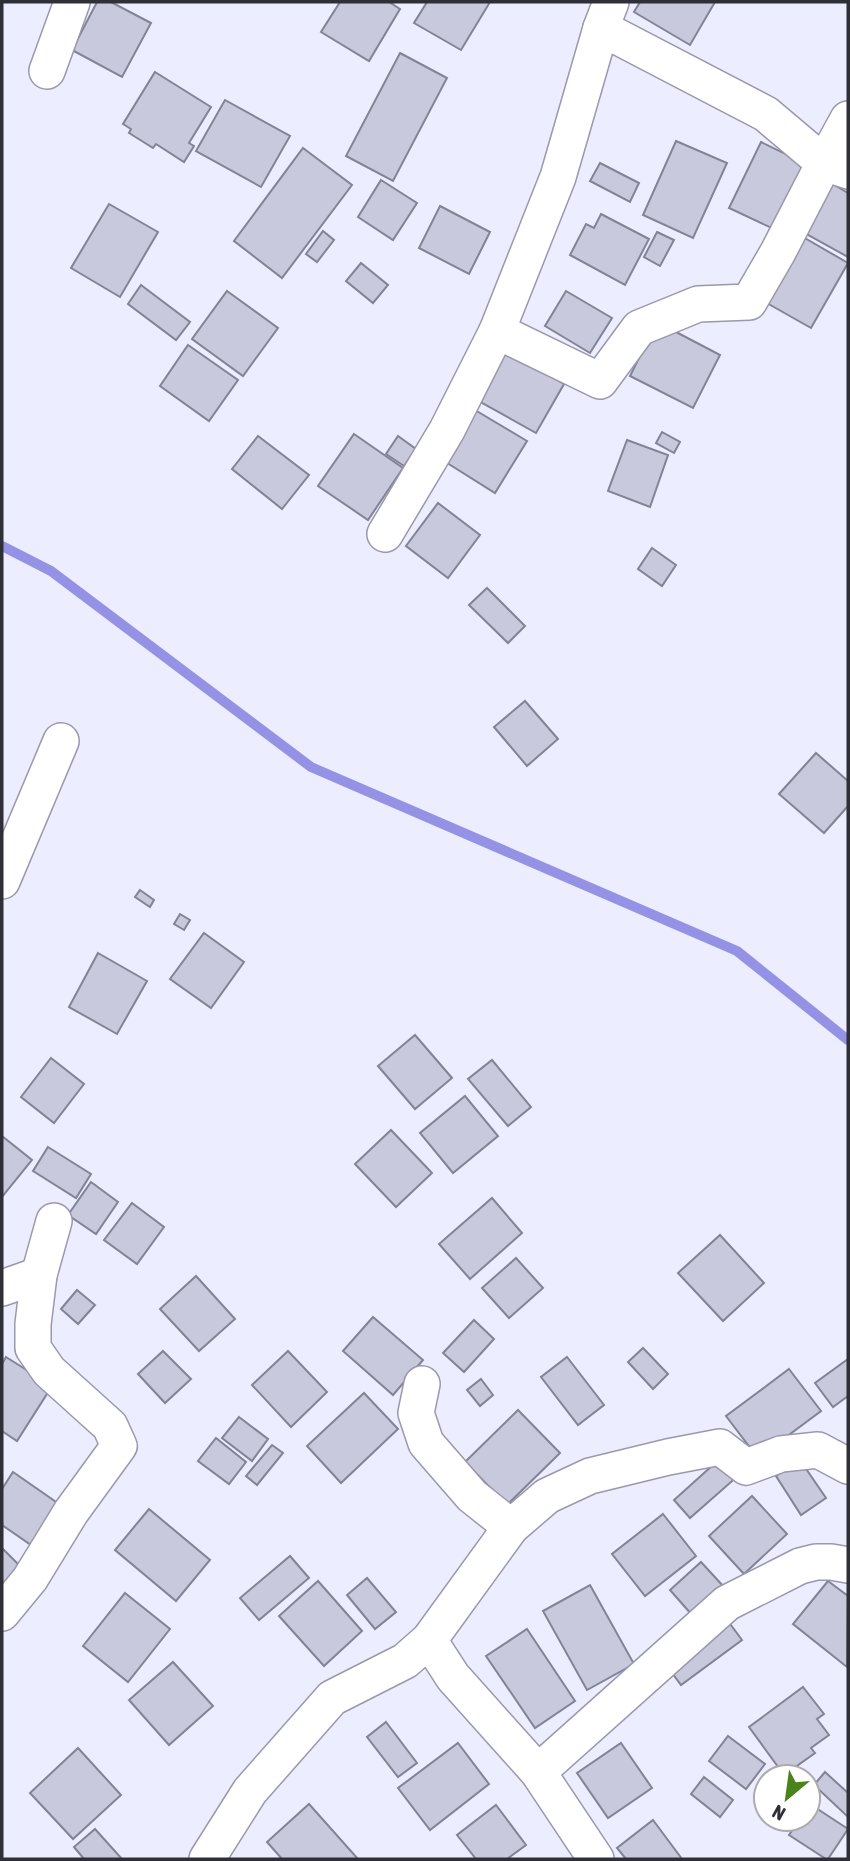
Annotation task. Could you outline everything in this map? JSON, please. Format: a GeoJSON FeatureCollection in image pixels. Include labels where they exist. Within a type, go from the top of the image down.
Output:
{"type":"FeatureCollection","features":[{"type":"Feature","properties":{"kind":"street"},"geometry":{"type":"LineString","coordinates":[[47,71],[72,2]]}},
{"type":"Feature","properties":{"kind":"street"},"geometry":{"type":"LineString","coordinates":[[385,534],[447,430],[497,331],[558,177],[606,15],[766,114],[836,167]]}},
{"type":"Feature","properties":{"kind":"street"},"geometry":{"type":"LineString","coordinates":[[497,331],[600,381],[639,328],[698,304],[749,302],[778,252],[836,167],[848,119]]}},
{"type":"Feature","properties":{"kind":"street"},"geometry":{"type":"LineString","coordinates":[[2,881],[61,741]]}},
{"type":"Feature","properties":{"kind":"street"},"geometry":{"type":"LineString","coordinates":[[2,1613],[30,1579],[71,1512],[119,1446],[110,1426],[49,1371],[33,1348],[39,1275],[54,1221]]}},
{"type":"Feature","properties":{"kind":"street"},"geometry":{"type":"LineString","coordinates":[[2,1288],[39,1275]]}},
{"type":"Feature","properties":{"kind":"street"},"geometry":{"type":"LineString","coordinates":[[422,1384],[416,1413],[426,1443],[472,1496],[511,1527]]}},
{"type":"Feature","properties":{"kind":"street"},"geometry":{"type":"LineString","coordinates":[[207,1859],[250,1791],[332,1698],[405,1661],[429,1640],[511,1527],[547,1496],[590,1476],[720,1447],[746,1467],[781,1454],[818,1450],[848,1466]]}},
{"type":"Feature","properties":{"kind":"street"},"geometry":{"type":"LineString","coordinates":[[538,1772],[727,1602],[800,1566],[816,1562],[848,1566]]}},
{"type":"Feature","properties":{"kind":"street"},"geometry":{"type":"LineString","coordinates":[[429,1640],[453,1677],[538,1772],[596,1859]]}},
{"type":"Feature","properties":{"kind":"building"},"geometry":{"type":"Polygon","coordinates":[[[97,2],[111,2],[151,23],[122,77],[72,50],[97,2]]]}},
{"type":"Feature","properties":{"kind":"building"},"geometry":{"type":"Polygon","coordinates":[[[340,2],[389,2],[400,9],[369,61],[321,32],[340,2]]]}},
{"type":"Feature","properties":{"kind":"building"},"geometry":{"type":"Polygon","coordinates":[[[427,2],[490,2],[461,50],[414,23],[427,2]]]}},
{"type":"Feature","properties":{"kind":"building"},"geometry":{"type":"Polygon","coordinates":[[[640,2],[715,2],[690,45],[634,12],[640,2]]]}},
{"type":"Feature","properties":{"kind":"building"},"geometry":{"type":"Polygon","coordinates":[[[400,53],[447,78],[393,181],[346,156],[400,53]]]}},
{"type":"Feature","properties":{"kind":"building"},"geometry":{"type":"Polygon","coordinates":[[[155,72],[211,107],[189,143],[194,146],[184,162],[156,144],[153,148],[129,133],[131,129],[123,124],[155,72]]]}},
{"type":"Feature","properties":{"kind":"building"},"geometry":{"type":"Polygon","coordinates":[[[225,100],[290,136],[261,187],[196,151],[225,100]]]}},
{"type":"Feature","properties":{"kind":"building"},"geometry":{"type":"Polygon","coordinates":[[[676,141],[727,163],[693,238],[643,215],[676,141]]]}},
{"type":"Feature","properties":{"kind":"building"},"geometry":{"type":"Polygon","coordinates":[[[761,142],[810,166],[778,231],[729,208],[761,142]]]}},
{"type":"Feature","properties":{"kind":"building"},"geometry":{"type":"Polygon","coordinates":[[[303,148],[352,185],[282,278],[234,241],[303,148]]]}},
{"type":"Feature","properties":{"kind":"building"},"geometry":{"type":"Polygon","coordinates":[[[600,163],[639,183],[630,202],[590,181],[600,163]]]}},
{"type":"Feature","properties":{"kind":"building"},"geometry":{"type":"Polygon","coordinates":[[[381,180],[417,203],[393,240],[358,217],[381,180]]]}},
{"type":"Feature","properties":{"kind":"building"},"geometry":{"type":"Polygon","coordinates":[[[831,183],[848,193],[848,257],[803,232],[831,183]]]}},
{"type":"Feature","properties":{"kind":"building"},"geometry":{"type":"Polygon","coordinates":[[[109,204],[158,232],[120,297],[71,268],[109,204]]]}},
{"type":"Feature","properties":{"kind":"building"},"geometry":{"type":"Polygon","coordinates":[[[440,206],[490,232],[469,274],[419,248],[440,206]]]}},
{"type":"Feature","properties":{"kind":"building"},"geometry":{"type":"Polygon","coordinates":[[[601,214],[649,239],[625,285],[570,255],[586,224],[594,228],[601,214]]]}},
{"type":"Feature","properties":{"kind":"building"},"geometry":{"type":"Polygon","coordinates":[[[323,231],[334,240],[317,262],[306,254],[323,231]]]}},
{"type":"Feature","properties":{"kind":"building"},"geometry":{"type":"Polygon","coordinates":[[[657,232],[674,240],[660,266],[644,257],[657,232]]]}},
{"type":"Feature","properties":{"kind":"building"},"geometry":{"type":"Polygon","coordinates":[[[803,237],[848,263],[811,328],[765,302],[803,237]]]}},
{"type":"Feature","properties":{"kind":"building"},"geometry":{"type":"Polygon","coordinates":[[[361,263],[388,285],[373,303],[346,281],[361,263]]]}},
{"type":"Feature","properties":{"kind":"building"},"geometry":{"type":"Polygon","coordinates":[[[141,285],[190,322],[176,340],[128,304],[141,285]]]}},
{"type":"Feature","properties":{"kind":"building"},"geometry":{"type":"Polygon","coordinates":[[[227,291],[278,328],[243,376],[192,339],[227,291]]]}},
{"type":"Feature","properties":{"kind":"building"},"geometry":{"type":"Polygon","coordinates":[[[566,291],[612,318],[590,353],[545,326],[566,291]]]}},
{"type":"Feature","properties":{"kind":"building"},"geometry":{"type":"Polygon","coordinates":[[[657,322],[720,355],[693,408],[630,376],[657,322]]]}},
{"type":"Feature","properties":{"kind":"building"},"geometry":{"type":"Polygon","coordinates":[[[188,345],[238,380],[209,421],[160,386],[188,345]]]}},
{"type":"Feature","properties":{"kind":"building"},"geometry":{"type":"Polygon","coordinates":[[[506,350],[564,384],[536,433],[477,400],[506,350]]]}},
{"type":"Feature","properties":{"kind":"building"},"geometry":{"type":"Polygon","coordinates":[[[475,410],[527,441],[495,493],[444,461],[475,410]]]}},
{"type":"Feature","properties":{"kind":"building"},"geometry":{"type":"Polygon","coordinates":[[[662,432],[680,442],[674,453],[656,443],[662,432]]]}},
{"type":"Feature","properties":{"kind":"building"},"geometry":{"type":"Polygon","coordinates":[[[354,434],[403,468],[368,520],[318,486],[354,434]]]}},
{"type":"Feature","properties":{"kind":"building"},"geometry":{"type":"Polygon","coordinates":[[[258,436],[309,475],[282,509],[232,469],[258,436]]]}},
{"type":"Feature","properties":{"kind":"building"},"geometry":{"type":"Polygon","coordinates":[[[398,436],[416,449],[404,466],[386,454],[398,436]]]}},
{"type":"Feature","properties":{"kind":"building"},"geometry":{"type":"Polygon","coordinates":[[[627,440],[668,455],[650,507],[608,491],[627,440]]]}},
{"type":"Feature","properties":{"kind":"building"},"geometry":{"type":"Polygon","coordinates":[[[438,503],[480,535],[448,578],[406,546],[438,503]]]}},
{"type":"Feature","properties":{"kind":"building"},"geometry":{"type":"Polygon","coordinates":[[[652,548],[676,565],[662,586],[638,569],[652,548]]]}},
{"type":"Feature","properties":{"kind":"building"},"geometry":{"type":"Polygon","coordinates":[[[487,588],[525,626],[508,643],[469,605],[487,588]]]}},
{"type":"Feature","properties":{"kind":"building"},"geometry":{"type":"Polygon","coordinates":[[[525,701],[558,739],[527,766],[494,727],[525,701]]]}},
{"type":"Feature","properties":{"kind":"building"},"geometry":{"type":"Polygon","coordinates":[[[816,753],[848,781],[848,806],[824,833],[779,794],[816,753]]]}},
{"type":"Feature","properties":{"kind":"building"},"geometry":{"type":"Polygon","coordinates":[[[140,890],[154,900],[150,907],[135,897],[140,890]]]}},
{"type":"Feature","properties":{"kind":"building"},"geometry":{"type":"Polygon","coordinates":[[[180,914],[190,920],[184,930],[174,924],[180,914]]]}},
{"type":"Feature","properties":{"kind":"building"},"geometry":{"type":"Polygon","coordinates":[[[204,933],[244,962],[211,1008],[170,979],[204,933]]]}},
{"type":"Feature","properties":{"kind":"building"},"geometry":{"type":"Polygon","coordinates":[[[98,953],[147,981],[117,1034],[69,1007],[98,953]]]}},
{"type":"Feature","properties":{"kind":"building"},"geometry":{"type":"Polygon","coordinates":[[[415,1035],[452,1078],[415,1109],[378,1066],[415,1035]]]}},
{"type":"Feature","properties":{"kind":"building"},"geometry":{"type":"Polygon","coordinates":[[[51,1058],[84,1084],[54,1123],[21,1097],[51,1058]]]}},
{"type":"Feature","properties":{"kind":"building"},"geometry":{"type":"Polygon","coordinates":[[[492,1060],[531,1107],[508,1126],[468,1079],[492,1060]]]}},
{"type":"Feature","properties":{"kind":"building"},"geometry":{"type":"Polygon","coordinates":[[[465,1096],[498,1136],[453,1173],[420,1133],[465,1096]]]}},
{"type":"Feature","properties":{"kind":"building"},"geometry":{"type":"Polygon","coordinates":[[[391,1130],[432,1173],[396,1207],[355,1164],[391,1130]]]}},
{"type":"Feature","properties":{"kind":"building"},"geometry":{"type":"Polygon","coordinates":[[[2,1136],[32,1160],[2,1197],[2,1136]]]}},
{"type":"Feature","properties":{"kind":"building"},"geometry":{"type":"Polygon","coordinates":[[[48,1147],[91,1174],[76,1198],[33,1171],[48,1147]]]}},
{"type":"Feature","properties":{"kind":"building"},"geometry":{"type":"Polygon","coordinates":[[[91,1182],[118,1202],[96,1234],[68,1215],[91,1182]]]}},
{"type":"Feature","properties":{"kind":"building"},"geometry":{"type":"Polygon","coordinates":[[[492,1198],[522,1233],[470,1279],[439,1244],[492,1198]]]}},
{"type":"Feature","properties":{"kind":"building"},"geometry":{"type":"Polygon","coordinates":[[[132,1203],[164,1227],[137,1264],[104,1240],[132,1203]]]}},
{"type":"Feature","properties":{"kind":"building"},"geometry":{"type":"Polygon","coordinates":[[[720,1235],[764,1283],[723,1321],[678,1273],[720,1235]]]}},
{"type":"Feature","properties":{"kind":"building"},"geometry":{"type":"Polygon","coordinates":[[[516,1258],[543,1288],[509,1318],[482,1288],[516,1258]]]}},
{"type":"Feature","properties":{"kind":"building"},"geometry":{"type":"Polygon","coordinates":[[[196,1276],[235,1319],[199,1351],[160,1309],[196,1276]]]}},
{"type":"Feature","properties":{"kind":"building"},"geometry":{"type":"Polygon","coordinates":[[[77,1290],[95,1305],[78,1324],[61,1309],[77,1290]]]}},
{"type":"Feature","properties":{"kind":"building"},"geometry":{"type":"Polygon","coordinates":[[[373,1317],[423,1360],[393,1395],[343,1351],[373,1317]]]}},
{"type":"Feature","properties":{"kind":"building"},"geometry":{"type":"Polygon","coordinates":[[[474,1320],[494,1339],[464,1372],[443,1353],[474,1320]]]}},
{"type":"Feature","properties":{"kind":"building"},"geometry":{"type":"Polygon","coordinates":[[[643,1348],[668,1374],[653,1389],[628,1362],[643,1348]]]}},
{"type":"Feature","properties":{"kind":"building"},"geometry":{"type":"Polygon","coordinates":[[[163,1351],[191,1379],[165,1403],[138,1374],[163,1351]]]}},
{"type":"Feature","properties":{"kind":"building"},"geometry":{"type":"Polygon","coordinates":[[[288,1351],[327,1392],[291,1427],[252,1385],[288,1351]]]}},
{"type":"Feature","properties":{"kind":"building"},"geometry":{"type":"Polygon","coordinates":[[[6,1357],[52,1386],[17,1441],[2,1431],[2,1364],[6,1357]]]}},
{"type":"Feature","properties":{"kind":"building"},"geometry":{"type":"Polygon","coordinates":[[[567,1357],[604,1405],[578,1425],[541,1377],[567,1357]]]}},
{"type":"Feature","properties":{"kind":"building"},"geometry":{"type":"Polygon","coordinates":[[[848,1359],[848,1396],[833,1407],[815,1383],[848,1359]]]}},
{"type":"Feature","properties":{"kind":"building"},"geometry":{"type":"Polygon","coordinates":[[[789,1369],[821,1411],[758,1458],[726,1416],[789,1369]]]}},
{"type":"Feature","properties":{"kind":"building"},"geometry":{"type":"Polygon","coordinates":[[[481,1379],[493,1395],[480,1406],[467,1390],[481,1379]]]}},
{"type":"Feature","properties":{"kind":"building"},"geometry":{"type":"Polygon","coordinates":[[[364,1393],[398,1429],[341,1483],[307,1446],[364,1393]]]}},
{"type":"Feature","properties":{"kind":"building"},"geometry":{"type":"Polygon","coordinates":[[[518,1410],[560,1453],[507,1505],[465,1462],[518,1410]]]}},
{"type":"Feature","properties":{"kind":"building"},"geometry":{"type":"Polygon","coordinates":[[[239,1417],[268,1439],[252,1461],[222,1438],[239,1417]]]}},
{"type":"Feature","properties":{"kind":"building"},"geometry":{"type":"Polygon","coordinates":[[[216,1438],[246,1462],[229,1484],[198,1461],[216,1438]]]}},
{"type":"Feature","properties":{"kind":"building"},"geometry":{"type":"Polygon","coordinates":[[[272,1445],[283,1453],[257,1485],[246,1476],[272,1445]]]}},
{"type":"Feature","properties":{"kind":"building"},"geometry":{"type":"Polygon","coordinates":[[[723,1456],[739,1475],[690,1518],[674,1500],[723,1456]]]}},
{"type":"Feature","properties":{"kind":"building"},"geometry":{"type":"Polygon","coordinates":[[[800,1460],[826,1498],[801,1515],[776,1476],[800,1460]]]}},
{"type":"Feature","properties":{"kind":"building"},"geometry":{"type":"Polygon","coordinates":[[[13,1472],[59,1504],[31,1545],[2,1525],[2,1489],[13,1472]]]}},
{"type":"Feature","properties":{"kind":"building"},"geometry":{"type":"Polygon","coordinates":[[[752,1496],[787,1534],[744,1574],[709,1536],[752,1496]]]}},
{"type":"Feature","properties":{"kind":"building"},"geometry":{"type":"Polygon","coordinates":[[[149,1509],[210,1560],[176,1601],[115,1550],[149,1509]]]}},
{"type":"Feature","properties":{"kind":"building"},"geometry":{"type":"Polygon","coordinates":[[[663,1514],[696,1556],[645,1596],[612,1554],[663,1514]]]}},
{"type":"Feature","properties":{"kind":"building"},"geometry":{"type":"Polygon","coordinates":[[[2,1548],[21,1567],[2,1586],[2,1548]]]}},
{"type":"Feature","properties":{"kind":"building"},"geometry":{"type":"Polygon","coordinates":[[[290,1556],[309,1578],[259,1620],[240,1598],[290,1556]]]}},
{"type":"Feature","properties":{"kind":"building"},"geometry":{"type":"Polygon","coordinates":[[[701,1562],[724,1587],[692,1615],[670,1590],[701,1562]]]}},
{"type":"Feature","properties":{"kind":"building"},"geometry":{"type":"Polygon","coordinates":[[[367,1578],[396,1612],[375,1629],[347,1595],[367,1578]]]}},
{"type":"Feature","properties":{"kind":"building"},"geometry":{"type":"Polygon","coordinates":[[[318,1581],[362,1631],[324,1666],[279,1616],[318,1581]]]}},
{"type":"Feature","properties":{"kind":"building"},"geometry":{"type":"Polygon","coordinates":[[[828,1581],[848,1596],[847,1667],[793,1624],[828,1581]]]}},
{"type":"Feature","properties":{"kind":"building"},"geometry":{"type":"Polygon","coordinates":[[[590,1585],[634,1664],[587,1690],[543,1611],[590,1585]]]}},
{"type":"Feature","properties":{"kind":"building"},"geometry":{"type":"Polygon","coordinates":[[[125,1593],[170,1629],[128,1682],[83,1646],[125,1593]]]}},
{"type":"Feature","properties":{"kind":"building"},"geometry":{"type":"Polygon","coordinates":[[[725,1617],[742,1640],[681,1685],[664,1662],[725,1617]]]}},
{"type":"Feature","properties":{"kind":"building"},"geometry":{"type":"Polygon","coordinates":[[[527,1629],[575,1701],[535,1728],[486,1656],[527,1629]]]}},
{"type":"Feature","properties":{"kind":"building"},"geometry":{"type":"Polygon","coordinates":[[[173,1662],[213,1706],[169,1745],[129,1700],[173,1662]]]}},
{"type":"Feature","properties":{"kind":"building"},"geometry":{"type":"Polygon","coordinates":[[[803,1687],[824,1714],[817,1719],[829,1735],[811,1748],[815,1753],[801,1763],[775,1763],[749,1727],[803,1687]]]}},
{"type":"Feature","properties":{"kind":"building"},"geometry":{"type":"Polygon","coordinates":[[[386,1722],[417,1763],[398,1777],[367,1737],[386,1722]]]}},
{"type":"Feature","properties":{"kind":"building"},"geometry":{"type":"Polygon","coordinates":[[[728,1736],[764,1763],[752,1763],[752,1781],[746,1789],[709,1761],[728,1736]]]}},
{"type":"Feature","properties":{"kind":"building"},"geometry":{"type":"Polygon","coordinates":[[[458,1743],[489,1784],[430,1830],[398,1788],[458,1743]]]}},
{"type":"Feature","properties":{"kind":"building"},"geometry":{"type":"Polygon","coordinates":[[[621,1743],[652,1788],[608,1818],[577,1773],[621,1743]]]}},
{"type":"Feature","properties":{"kind":"building"},"geometry":{"type":"Polygon","coordinates":[[[78,1748],[121,1795],[73,1839],[30,1793],[78,1748]]]}},
{"type":"Feature","properties":{"kind":"building"},"geometry":{"type":"Polygon","coordinates":[[[825,1772],[848,1793],[848,1817],[822,1793],[822,1776],[825,1772]]]}},
{"type":"Feature","properties":{"kind":"building"},"geometry":{"type":"Polygon","coordinates":[[[704,1777],[733,1800],[720,1817],[691,1794],[704,1777]]]}},
{"type":"Feature","properties":{"kind":"building"},"geometry":{"type":"Polygon","coordinates":[[[309,1804],[358,1859],[282,1859],[267,1842],[309,1804]]]}},
{"type":"Feature","properties":{"kind":"building"},"geometry":{"type":"Polygon","coordinates":[[[496,1805],[526,1845],[507,1859],[476,1859],[457,1835],[496,1805]]]}},
{"type":"Feature","properties":{"kind":"building"},"geometry":{"type":"Polygon","coordinates":[[[822,1812],[848,1829],[828,1859],[789,1835],[822,1833],[822,1812]]]}},
{"type":"Feature","properties":{"kind":"building"},"geometry":{"type":"Polygon","coordinates":[[[653,1820],[682,1859],[626,1859],[617,1848],[653,1820]]]}},
{"type":"Feature","properties":{"kind":"building"},"geometry":{"type":"Polygon","coordinates":[[[95,1829],[122,1859],[84,1859],[74,1847],[95,1829]]]}},
{"type":"Feature","properties":{"kind":"waterway"},"geometry":{"type":"LineString","coordinates":[[2,546],[51,571],[311,767],[737,951],[848,1040]]}}]}
